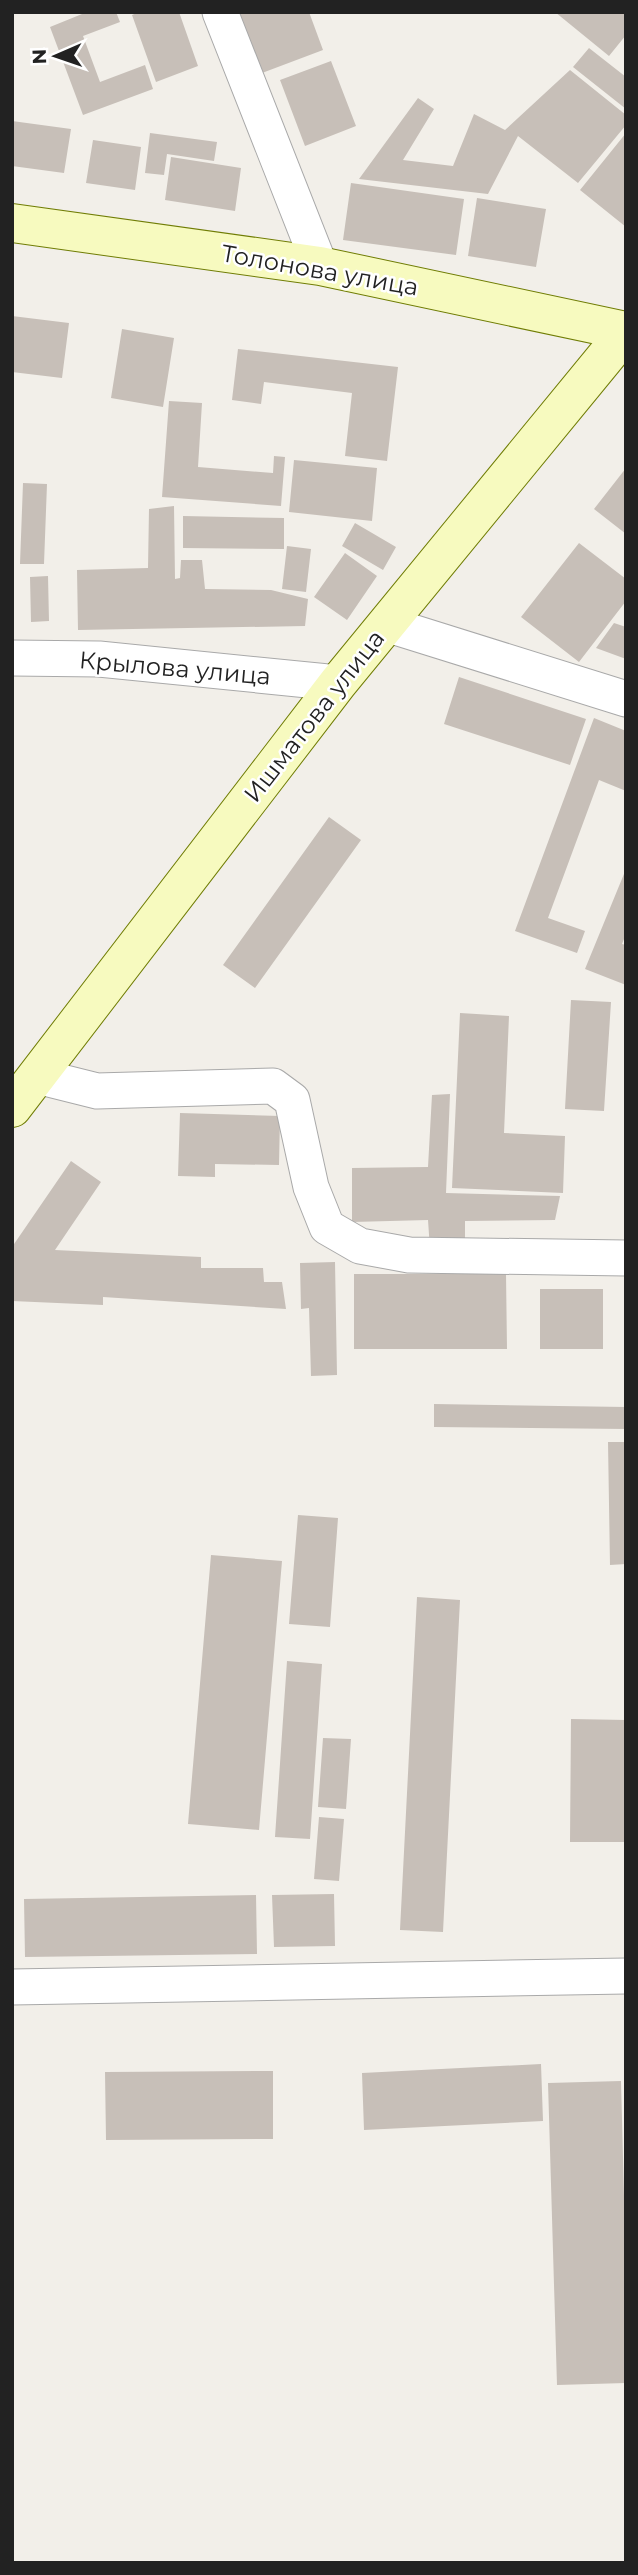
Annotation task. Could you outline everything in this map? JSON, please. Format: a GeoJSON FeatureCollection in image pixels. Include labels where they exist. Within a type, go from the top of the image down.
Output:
{"type":"FeatureCollection","features":[{"type":"Feature","properties":{"kind":"main road","name":"Толонова улица"},"geometry":{"type":"LineString","coordinates":[[12,223],[320,265],[626,332]]}},
{"type":"Feature","properties":{"kind":"main road","name":"Ишматова улица"},"geometry":{"type":"LineString","coordinates":[[12,1108],[32,1068],[338,683],[626,332]]}},
{"type":"Feature","properties":{"kind":"street"},"geometry":{"type":"LineString","coordinates":[[220,12],[320,265]]}},
{"type":"Feature","properties":{"kind":"street"},"geometry":{"type":"LineString","coordinates":[[386,624],[626,699]]}},
{"type":"Feature","properties":{"kind":"street","name":"Крылова улица"},"geometry":{"type":"LineString","coordinates":[[12,658],[99,659],[338,683]]}},
{"type":"Feature","properties":{"kind":"street"},"geometry":{"type":"LineString","coordinates":[[32,1068],[97,1091],[273,1086],[292,1100],[312,1187],[327,1227],[360,1246],[409,1255],[626,1258]]}},
{"type":"Feature","properties":{"kind":"street"},"geometry":{"type":"LineString","coordinates":[[12,1987],[626,1976]]}},
{"type":"Feature","properties":{"kind":"building"},"geometry":{"type":"Polygon","coordinates":[[[87,12],[116,12],[120,22],[83,36],[100,82],[145,65],[153,89],[83,115],[50,27],[87,12]]]}},
{"type":"Feature","properties":{"kind":"building"},"geometry":{"type":"Polygon","coordinates":[[[139,12],[179,12],[198,66],[156,82],[132,15],[139,12]]]}},
{"type":"Feature","properties":{"kind":"building"},"geometry":{"type":"Polygon","coordinates":[[[239,12],[309,12],[323,50],[262,73],[239,12]]]}},
{"type":"Feature","properties":{"kind":"building"},"geometry":{"type":"Polygon","coordinates":[[[555,12],[626,12],[626,35],[609,56],[555,12]]]}},
{"type":"Feature","properties":{"kind":"building"},"geometry":{"type":"Polygon","coordinates":[[[589,48],[626,77],[626,109],[573,67],[589,48]]]}},
{"type":"Feature","properties":{"kind":"building"},"geometry":{"type":"Polygon","coordinates":[[[331,61],[356,126],[305,146],[280,80],[331,61]]]}},
{"type":"Feature","properties":{"kind":"building"},"geometry":{"type":"Polygon","coordinates":[[[570,70],[626,115],[626,125],[578,183],[518,136],[488,194],[359,179],[418,98],[434,109],[403,160],[453,166],[474,114],[505,130],[570,70]]]}},
{"type":"Feature","properties":{"kind":"building"},"geometry":{"type":"Polygon","coordinates":[[[12,121],[71,129],[64,173],[12,166],[12,121]]]}},
{"type":"Feature","properties":{"kind":"building"},"geometry":{"type":"Polygon","coordinates":[[[150,133],[217,142],[214,161],[167,154],[164,175],[145,173],[150,133]]]}},
{"type":"Feature","properties":{"kind":"building"},"geometry":{"type":"Polygon","coordinates":[[[626,133],[626,227],[580,190],[626,133]]]}},
{"type":"Feature","properties":{"kind":"building"},"geometry":{"type":"Polygon","coordinates":[[[93,140],[141,147],[135,190],[86,183],[93,140]]]}},
{"type":"Feature","properties":{"kind":"building"},"geometry":{"type":"Polygon","coordinates":[[[171,157],[241,168],[235,211],[165,200],[171,157]]]}},
{"type":"Feature","properties":{"kind":"building"},"geometry":{"type":"Polygon","coordinates":[[[351,183],[464,199],[456,255],[343,240],[351,183]]]}},
{"type":"Feature","properties":{"kind":"building"},"geometry":{"type":"Polygon","coordinates":[[[477,198],[546,209],[536,267],[468,256],[477,198]]]}},
{"type":"Feature","properties":{"kind":"building"},"geometry":{"type":"Polygon","coordinates":[[[12,316],[69,323],[62,378],[12,372],[12,316]]]}},
{"type":"Feature","properties":{"kind":"building"},"geometry":{"type":"Polygon","coordinates":[[[122,329],[174,338],[163,407],[111,398],[122,329]]]}},
{"type":"Feature","properties":{"kind":"building"},"geometry":{"type":"Polygon","coordinates":[[[238,349],[398,367],[387,461],[345,456],[352,393],[264,382],[261,404],[232,400],[238,349]]]}},
{"type":"Feature","properties":{"kind":"building"},"geometry":{"type":"Polygon","coordinates":[[[169,401],[202,403],[198,467],[273,473],[274,456],[285,457],[281,506],[162,497],[169,401]]]}},
{"type":"Feature","properties":{"kind":"building"},"geometry":{"type":"Polygon","coordinates":[[[294,460],[377,468],[372,521],[289,512],[294,460]]]}},
{"type":"Feature","properties":{"kind":"building"},"geometry":{"type":"Polygon","coordinates":[[[626,468],[626,534],[594,509],[626,468]]]}},
{"type":"Feature","properties":{"kind":"building"},"geometry":{"type":"Polygon","coordinates":[[[23,483],[47,484],[44,564],[20,564],[23,483]]]}},
{"type":"Feature","properties":{"kind":"building"},"geometry":{"type":"Polygon","coordinates":[[[174,506],[175,579],[180,578],[181,560],[202,560],[205,589],[271,590],[308,599],[305,626],[78,630],[77,570],[148,568],[149,509],[174,506]]]}},
{"type":"Feature","properties":{"kind":"building"},"geometry":{"type":"Polygon","coordinates":[[[183,516],[284,518],[284,549],[183,548],[183,516]]]}},
{"type":"Feature","properties":{"kind":"building"},"geometry":{"type":"Polygon","coordinates":[[[355,523],[396,547],[383,570],[342,546],[355,523]]]}},
{"type":"Feature","properties":{"kind":"building"},"geometry":{"type":"Polygon","coordinates":[[[579,543],[626,579],[626,601],[579,662],[521,617],[579,543]]]}},
{"type":"Feature","properties":{"kind":"building"},"geometry":{"type":"Polygon","coordinates":[[[287,546],[311,549],[306,592],[282,589],[287,546]]]}},
{"type":"Feature","properties":{"kind":"building"},"geometry":{"type":"Polygon","coordinates":[[[345,553],[377,576],[347,620],[314,597],[345,553]]]}},
{"type":"Feature","properties":{"kind":"building"},"geometry":{"type":"Polygon","coordinates":[[[48,576],[49,621],[31,622],[30,577],[48,576]]]}},
{"type":"Feature","properties":{"kind":"building"},"geometry":{"type":"Polygon","coordinates":[[[614,623],[626,627],[626,659],[596,648],[614,623]]]}},
{"type":"Feature","properties":{"kind":"building"},"geometry":{"type":"Polygon","coordinates":[[[459,677],[586,719],[570,765],[444,724],[459,677]]]}},
{"type":"Feature","properties":{"kind":"building"},"geometry":{"type":"Polygon","coordinates":[[[594,718],[626,731],[626,791],[599,780],[548,918],[585,931],[577,953],[515,931],[594,718]]]}},
{"type":"Feature","properties":{"kind":"building"},"geometry":{"type":"Polygon","coordinates":[[[329,817],[361,840],[255,988],[223,965],[329,817]]]}},
{"type":"Feature","properties":{"kind":"building"},"geometry":{"type":"Polygon","coordinates":[[[626,869],[626,934],[622,944],[626,945],[626,985],[585,969],[626,869]]]}},
{"type":"Feature","properties":{"kind":"building"},"geometry":{"type":"Polygon","coordinates":[[[571,1000],[611,1002],[604,1111],[565,1109],[571,1000]]]}},
{"type":"Feature","properties":{"kind":"building"},"geometry":{"type":"Polygon","coordinates":[[[460,1013],[509,1016],[504,1133],[565,1136],[563,1193],[452,1188],[460,1013]]]}},
{"type":"Feature","properties":{"kind":"building"},"geometry":{"type":"Polygon","coordinates":[[[450,1094],[446,1193],[560,1196],[555,1220],[465,1221],[465,1247],[430,1249],[428,1220],[352,1222],[352,1168],[428,1167],[432,1095],[450,1094]]]}},
{"type":"Feature","properties":{"kind":"building"},"geometry":{"type":"Polygon","coordinates":[[[180,1113],[280,1116],[279,1165],[215,1164],[215,1177],[178,1176],[180,1113]]]}},
{"type":"Feature","properties":{"kind":"building"},"geometry":{"type":"Polygon","coordinates":[[[71,1161],[101,1182],[55,1250],[201,1257],[201,1268],[263,1268],[264,1282],[282,1282],[286,1309],[103,1297],[103,1305],[12,1301],[12,1247],[71,1161]]]}},
{"type":"Feature","properties":{"kind":"building"},"geometry":{"type":"Polygon","coordinates":[[[335,1262],[337,1375],[311,1376],[309,1308],[301,1309],[300,1263],[335,1262]]]}},
{"type":"Feature","properties":{"kind":"building"},"geometry":{"type":"Polygon","coordinates":[[[354,1274],[506,1274],[507,1349],[354,1349],[354,1274]]]}},
{"type":"Feature","properties":{"kind":"building"},"geometry":{"type":"Polygon","coordinates":[[[540,1289],[603,1289],[603,1349],[540,1349],[540,1289]]]}},
{"type":"Feature","properties":{"kind":"building"},"geometry":{"type":"Polygon","coordinates":[[[434,1404],[626,1407],[626,1429],[434,1427],[434,1404]]]}},
{"type":"Feature","properties":{"kind":"building"},"geometry":{"type":"Polygon","coordinates":[[[608,1442],[626,1442],[626,1564],[610,1565],[608,1442]]]}},
{"type":"Feature","properties":{"kind":"building"},"geometry":{"type":"Polygon","coordinates":[[[298,1515],[338,1518],[330,1627],[289,1624],[298,1515]]]}},
{"type":"Feature","properties":{"kind":"building"},"geometry":{"type":"Polygon","coordinates":[[[211,1555],[282,1561],[259,1830],[188,1824],[211,1555]]]}},
{"type":"Feature","properties":{"kind":"building"},"geometry":{"type":"Polygon","coordinates":[[[417,1597],[460,1600],[443,1932],[400,1930],[417,1597]]]}},
{"type":"Feature","properties":{"kind":"building"},"geometry":{"type":"Polygon","coordinates":[[[287,1661],[322,1664],[310,1839],[275,1837],[287,1661]]]}},
{"type":"Feature","properties":{"kind":"building"},"geometry":{"type":"Polygon","coordinates":[[[571,1719],[626,1720],[626,1842],[570,1842],[571,1719]]]}},
{"type":"Feature","properties":{"kind":"building"},"geometry":{"type":"Polygon","coordinates":[[[323,1738],[351,1739],[346,1809],[318,1807],[323,1738]]]}},
{"type":"Feature","properties":{"kind":"building"},"geometry":{"type":"Polygon","coordinates":[[[319,1817],[344,1819],[339,1881],[314,1879],[319,1817]]]}},
{"type":"Feature","properties":{"kind":"building"},"geometry":{"type":"Polygon","coordinates":[[[334,1894],[335,1946],[274,1947],[272,1895],[334,1894]]]}},
{"type":"Feature","properties":{"kind":"building"},"geometry":{"type":"Polygon","coordinates":[[[256,1895],[257,1954],[25,1957],[24,1899],[256,1895]]]}},
{"type":"Feature","properties":{"kind":"building"},"geometry":{"type":"Polygon","coordinates":[[[541,2064],[543,2121],[364,2130],[362,2073],[541,2064]]]}},
{"type":"Feature","properties":{"kind":"building"},"geometry":{"type":"Polygon","coordinates":[[[273,2071],[273,2139],[106,2140],[105,2072],[273,2071]]]}},
{"type":"Feature","properties":{"kind":"building"},"geometry":{"type":"Polygon","coordinates":[[[621,2081],[626,2383],[557,2385],[548,2083],[621,2081]]]}}]}
